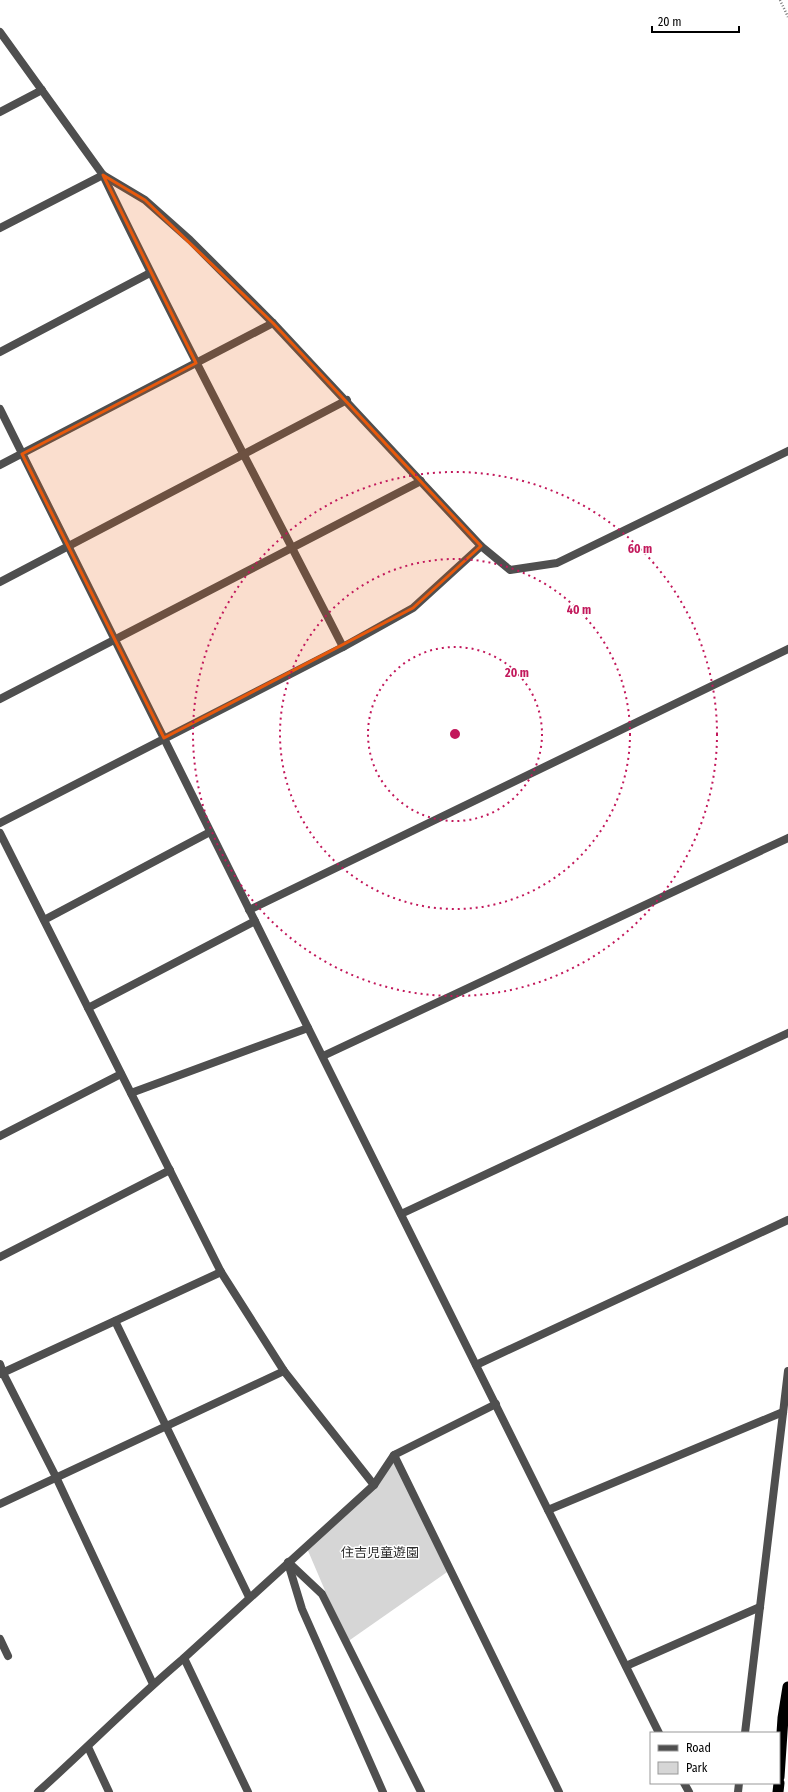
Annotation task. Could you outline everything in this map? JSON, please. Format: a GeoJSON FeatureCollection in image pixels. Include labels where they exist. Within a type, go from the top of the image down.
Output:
{"type":"FeatureCollection","features":[{"type":"Feature","properties":{"kind":"highway"},"geometry":{"type":"LineString","coordinates":[[780,1762],[783,1718],[788,1687]]}},
{"type":"Feature","properties":{"kind":"street"},"geometry":{"type":"LineString","coordinates":[[0,32],[103,175],[150,273],[343,647]]}},
{"type":"Feature","properties":{"kind":"street"},"geometry":{"type":"LineString","coordinates":[[0,112],[42,90]]}},
{"type":"Feature","properties":{"kind":"street"},"geometry":{"type":"LineString","coordinates":[[0,228],[103,175]]}},
{"type":"Feature","properties":{"kind":"street"},"geometry":{"type":"LineString","coordinates":[[103,175],[145,200],[190,240],[274,323],[481,546],[510,570],[557,563],[788,451]]}},
{"type":"Feature","properties":{"kind":"street"},"geometry":{"type":"LineString","coordinates":[[0,352],[150,273]]}},
{"type":"Feature","properties":{"kind":"street"},"geometry":{"type":"LineString","coordinates":[[0,465],[274,323]]}},
{"type":"Feature","properties":{"kind":"street"},"geometry":{"type":"LineString","coordinates":[[0,582],[347,400]]}},
{"type":"Feature","properties":{"kind":"street"},"geometry":{"type":"LineString","coordinates":[[0,409],[659,1732]]}},
{"type":"Feature","properties":{"kind":"street"},"geometry":{"type":"LineString","coordinates":[[0,699],[421,481]]}},
{"type":"Feature","properties":{"kind":"street"},"geometry":{"type":"LineString","coordinates":[[0,823],[343,647],[413,608],[481,546]]}},
{"type":"Feature","properties":{"kind":"street"},"geometry":{"type":"LineString","coordinates":[[249,910],[788,649]]}},
{"type":"Feature","properties":{"kind":"street"},"geometry":{"type":"LineString","coordinates":[[44,920],[210,832]]}},
{"type":"Feature","properties":{"kind":"street"},"geometry":{"type":"LineString","coordinates":[[0,833],[221,1272],[284,1371],[374,1485]]}},
{"type":"Feature","properties":{"kind":"street"},"geometry":{"type":"LineString","coordinates":[[322,1056],[788,838]]}},
{"type":"Feature","properties":{"kind":"street"},"geometry":{"type":"LineString","coordinates":[[88,1008],[255,921]]}},
{"type":"Feature","properties":{"kind":"street"},"geometry":{"type":"LineString","coordinates":[[131,1093],[308,1028]]}},
{"type":"Feature","properties":{"kind":"street"},"geometry":{"type":"LineString","coordinates":[[401,1214],[788,1034]]}},
{"type":"Feature","properties":{"kind":"street"},"geometry":{"type":"LineString","coordinates":[[0,1136],[121,1074]]}},
{"type":"Feature","properties":{"kind":"street"},"geometry":{"type":"LineString","coordinates":[[0,1257],[170,1170]]}},
{"type":"Feature","properties":{"kind":"street"},"geometry":{"type":"LineString","coordinates":[[476,1365],[788,1220]]}},
{"type":"Feature","properties":{"kind":"street"},"geometry":{"type":"LineString","coordinates":[[1,1374],[221,1272]]}},
{"type":"Feature","properties":{"kind":"street"},"geometry":{"type":"LineString","coordinates":[[114,1321],[249,1597]]}},
{"type":"Feature","properties":{"kind":"street"},"geometry":{"type":"LineString","coordinates":[[0,1364],[1,1374],[56,1477],[153,1684]]}},
{"type":"Feature","properties":{"kind":"street"},"geometry":{"type":"LineString","coordinates":[[0,1504],[284,1371]]}},
{"type":"Feature","properties":{"kind":"street"},"geometry":{"type":"LineString","coordinates":[[745,1732],[788,1371]]}},
{"type":"Feature","properties":{"kind":"street"},"geometry":{"type":"LineString","coordinates":[[38,1792],[88,1747],[153,1684],[184,1658],[249,1597],[374,1485],[394,1455],[496,1404]]}},
{"type":"Feature","properties":{"kind":"street"},"geometry":{"type":"LineString","coordinates":[[548,1510],[783,1412]]}},
{"type":"Feature","properties":{"kind":"street"},"geometry":{"type":"LineString","coordinates":[[394,1455],[559,1792]]}},
{"type":"Feature","properties":{"kind":"street"},"geometry":{"type":"LineString","coordinates":[[288,1562],[302,1609],[383,1792]]}},
{"type":"Feature","properties":{"kind":"street"},"geometry":{"type":"LineString","coordinates":[[288,1562],[322,1594],[421,1792]]}},
{"type":"Feature","properties":{"kind":"street"},"geometry":{"type":"LineString","coordinates":[[626,1666],[760,1607]]}},
{"type":"Feature","properties":{"kind":"street"},"geometry":{"type":"LineString","coordinates":[[0,1639],[8,1656]]}},
{"type":"Feature","properties":{"kind":"street"},"geometry":{"type":"LineString","coordinates":[[184,1658],[248,1792]]}},
{"type":"Feature","properties":{"kind":"street"},"geometry":{"type":"LineString","coordinates":[[88,1747],[109,1792]]}},
{"type":"Feature","properties":{"kind":"path"},"geometry":{"type":"LineString","coordinates":[[780,0],[788,17]]}},
{"type":"Feature","properties":{"kind":"highlighted area"},"geometry":{"type":"Polygon","coordinates":[[[103,175],[145,200],[273,323],[481,546],[413,608],[164,738],[22,454],[196,363],[103,175]]]}},
{"type":"Feature","properties":{"kind":"green space","name":"住吉児童遊園"},"geometry":{"type":"Polygon","coordinates":[[[394,1455],[450,1570],[347,1642],[306,1546],[374,1485],[394,1455]]]}}]}
